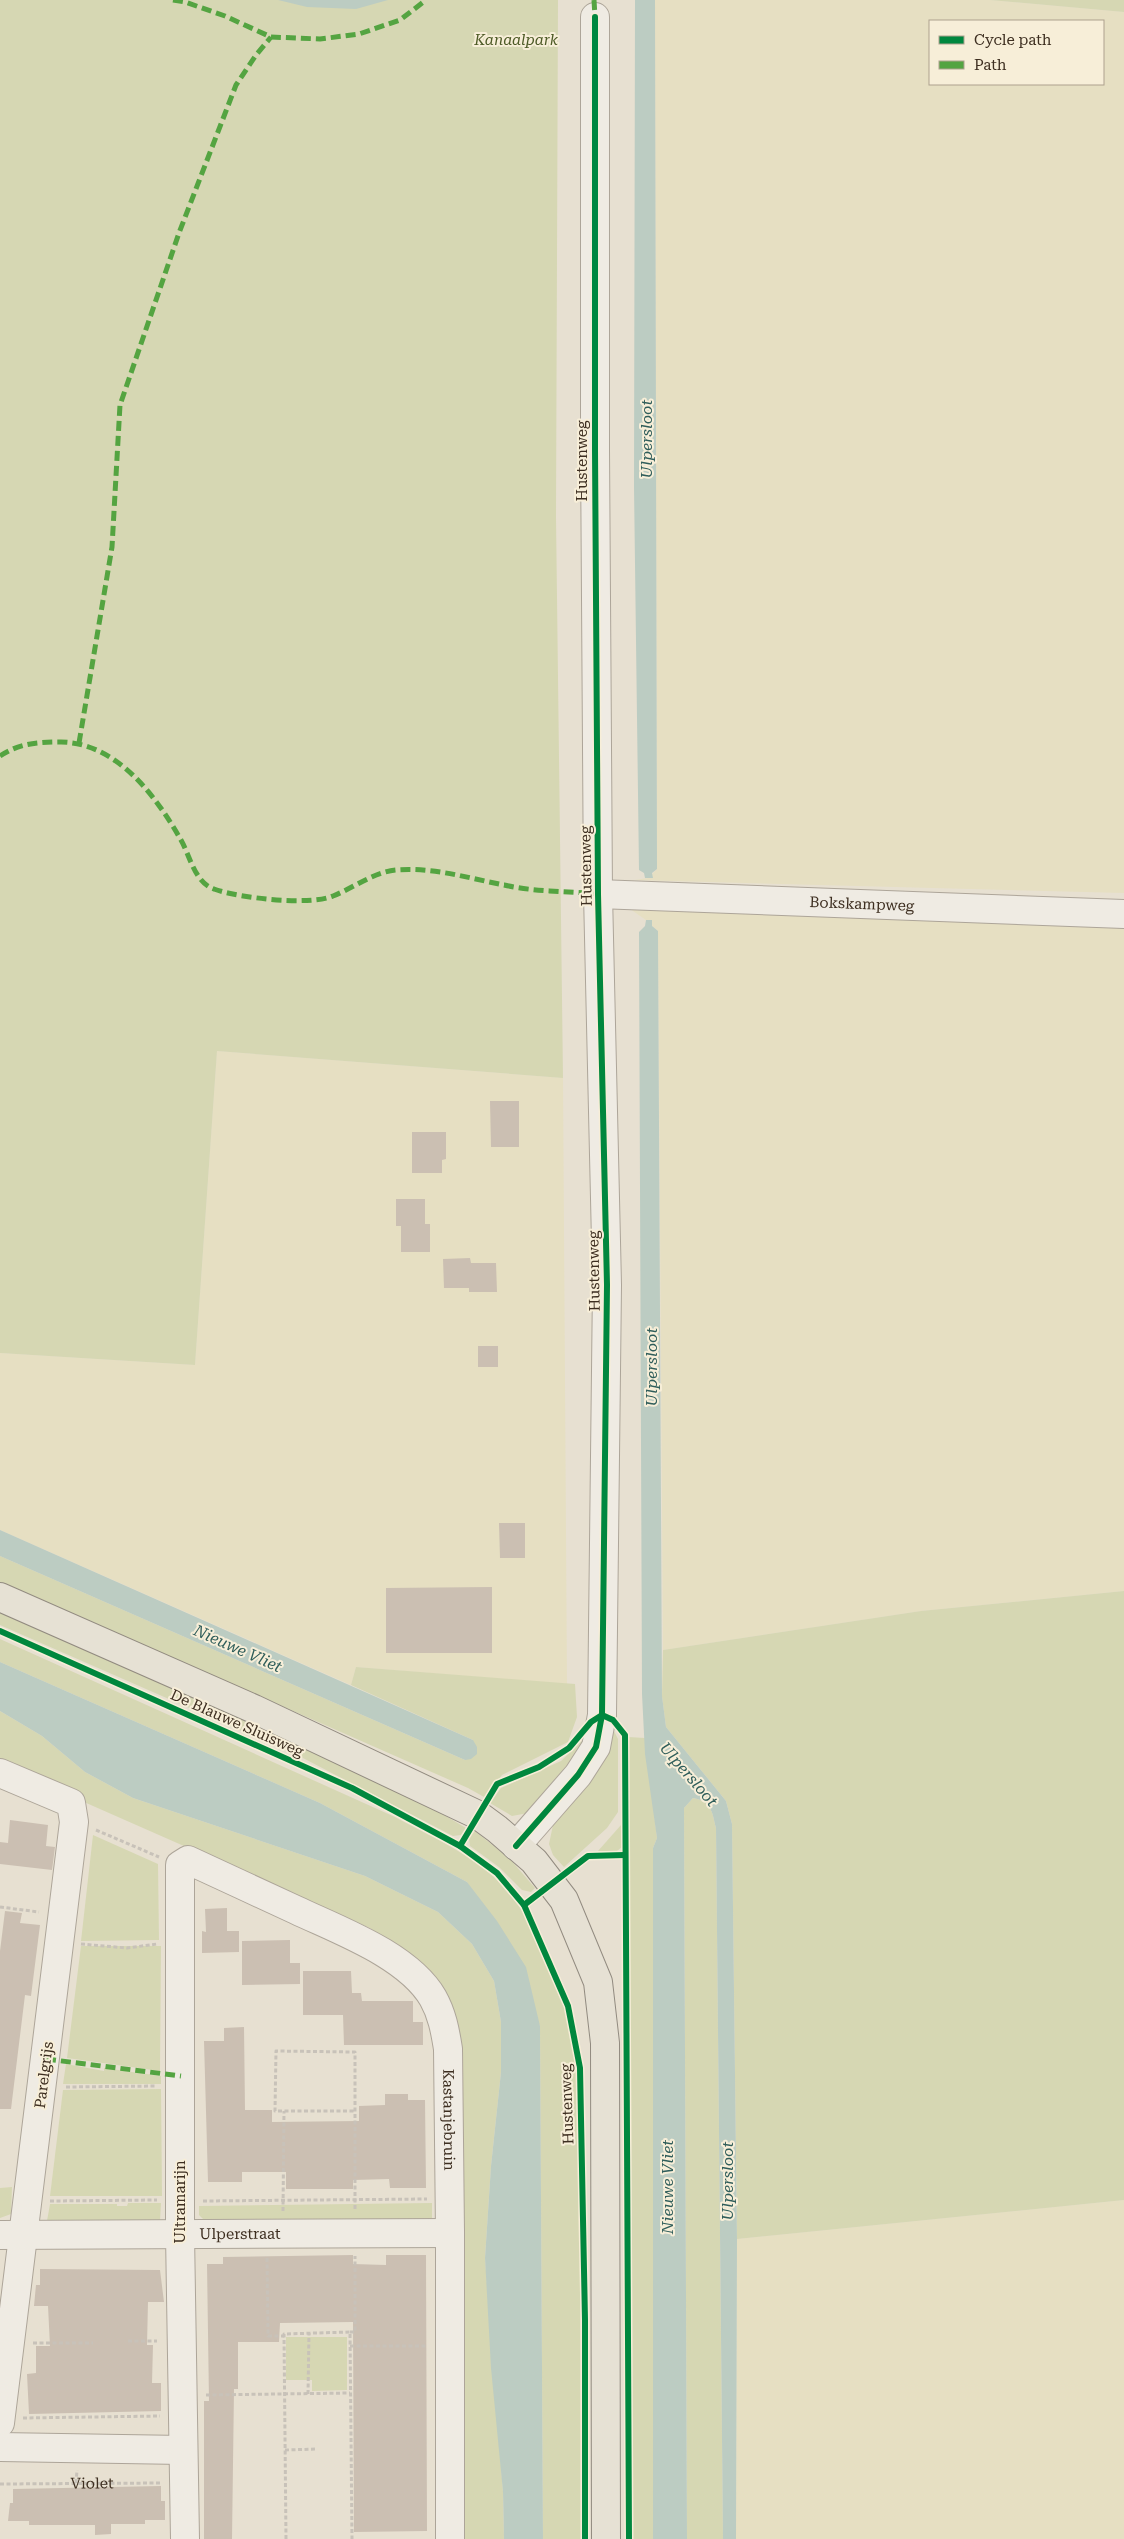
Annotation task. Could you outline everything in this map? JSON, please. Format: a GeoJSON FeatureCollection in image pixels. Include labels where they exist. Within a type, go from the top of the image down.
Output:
{"type":"FeatureCollection","features":[{"type":"Feature","properties":{"kind":"main road","name":"De Blauwe Sluisweg"},"geometry":{"type":"LineString","coordinates":[[0,1597],[254,1709],[478,1815],[516,1846]]}},
{"type":"Feature","properties":{"kind":"main road"},"geometry":{"type":"LineString","coordinates":[[516,1846],[534,1862],[564,1900],[598,1982],[605,2043],[606,2539]]}},
{"type":"Feature","properties":{"kind":"street","name":"Hustenweg"},"geometry":{"type":"LineString","coordinates":[[516,1846],[578,1775],[596,1747],[602,1715],[607,1285],[598,894],[594,450],[595,17]]}},
{"type":"Feature","properties":{"kind":"street","name":"Bokskampweg"},"geometry":{"type":"LineString","coordinates":[[598,894],[1124,914]]}},
{"type":"Feature","properties":{"kind":"street","name":"Parelgrijs"},"geometry":{"type":"LineString","coordinates":[[0,1773],[71,1803],[74,1822],[27,2202],[11,2235],[9,2343],[0,2422]]}},
{"type":"Feature","properties":{"kind":"street","name":"Kastanjebruin"},"geometry":{"type":"LineString","coordinates":[[180,1864],[188,1860],[378,1950],[408,1969],[432,1996],[444,2023],[448,2048],[450,2198],[450,2539]]}},
{"type":"Feature","properties":{"kind":"street","name":"Ultramarijn"},"geometry":{"type":"LineString","coordinates":[[180,1864],[180,2234],[185,2539]]}},
{"type":"Feature","properties":{"kind":"street","name":"Ulperstraat"},"geometry":{"type":"LineString","coordinates":[[11,2235],[450,2233]]}},
{"type":"Feature","properties":{"kind":"street"},"geometry":{"type":"LineString","coordinates":[[0,2447],[183,2450]]}},
{"type":"Feature","properties":{"kind":"path"},"geometry":{"type":"LineString","coordinates":[[74,1822],[180,1864]]}},
{"type":"Feature","properties":{"kind":"path"},"geometry":{"type":"LineString","coordinates":[[0,1907],[64,1915]]}},
{"type":"Feature","properties":{"kind":"path"},"geometry":{"type":"LineString","coordinates":[[60,1944],[112,1945],[127,1948],[180,1943]]}},
{"type":"Feature","properties":{"kind":"path"},"geometry":{"type":"LineString","coordinates":[[284,2112],[284,2200],[275,2234],[268,2336],[355,2332],[355,2111],[354,2052],[276,2051],[275,2111],[355,2111]]}},
{"type":"Feature","properties":{"kind":"path"},"geometry":{"type":"LineString","coordinates":[[60,2087],[163,2086]]}},
{"type":"Feature","properties":{"kind":"path"},"geometry":{"type":"LineString","coordinates":[[27,2202],[450,2198]]}},
{"type":"Feature","properties":{"kind":"path"},"geometry":{"type":"LineString","coordinates":[[350,2332],[352,2539]]}},
{"type":"Feature","properties":{"kind":"path"},"geometry":{"type":"LineString","coordinates":[[308,2394],[309,2333]]}},
{"type":"Feature","properties":{"kind":"path"},"geometry":{"type":"LineString","coordinates":[[284,2336],[286,2539]]}},
{"type":"Feature","properties":{"kind":"path"},"geometry":{"type":"LineString","coordinates":[[128,2341],[182,2341]]}},
{"type":"Feature","properties":{"kind":"path"},"geometry":{"type":"LineString","coordinates":[[9,2343],[93,2343]]}},
{"type":"Feature","properties":{"kind":"path"},"geometry":{"type":"LineString","coordinates":[[350,2346],[450,2346]]}},
{"type":"Feature","properties":{"kind":"path"},"geometry":{"type":"LineString","coordinates":[[0,2418],[183,2406],[284,2394],[350,2393]]}},
{"type":"Feature","properties":{"kind":"path"},"geometry":{"type":"LineString","coordinates":[[285,2450],[317,2449]]}},
{"type":"Feature","properties":{"kind":"shaded area"},"geometry":{"type":"Polygon","coordinates":[[[655,0],[990,0],[1124,12],[1124,893],[635,880],[648,878],[657,869],[655,0]]]}},
{"type":"Feature","properties":{"kind":"shaded area"},"geometry":{"type":"Polygon","coordinates":[[[715,908],[1124,921],[1124,1591],[921,1611],[663,1650],[658,931],[652,926],[652,920],[646,920],[630,909],[715,908]]]}},
{"type":"Feature","properties":{"kind":"shaded area"},"geometry":{"type":"Polygon","coordinates":[[[217,1051],[563,1078],[567,1684],[356,1667],[351,1685],[0,1530],[0,1353],[195,1365],[217,1051]]]}},
{"type":"Feature","properties":{"kind":"shaded area"},"geometry":{"type":"Polygon","coordinates":[[[1124,2200],[1124,2539],[736,2539],[737,2239],[1124,2200]]]}},
{"type":"Feature","properties":{"kind":"green space","name":"Kanaalpark"},"geometry":{"type":"Polygon","coordinates":[[[0,0],[558,0],[556,517],[563,1078],[217,1051],[195,1365],[0,1353],[0,0]]]}},
{"type":"Feature","properties":{"kind":"green space"},"geometry":{"type":"Polygon","coordinates":[[[990,0],[1124,0],[1124,12],[990,0]]]}},
{"type":"Feature","properties":{"kind":"green space"},"geometry":{"type":"Polygon","coordinates":[[[0,1556],[465,1760],[473,1740],[351,1685],[356,1667],[575,1684],[577,1717],[568,1742],[502,1775],[484,1797],[468,1788],[0,1582],[0,1556]]]}},
{"type":"Feature","properties":{"kind":"green space"},"geometry":{"type":"Polygon","coordinates":[[[1124,1591],[1124,2200],[737,2239],[732,1824],[726,1801],[666,1727],[662,1696],[663,1650],[921,1611],[1124,1591]]]}},
{"type":"Feature","properties":{"kind":"green space"},"geometry":{"type":"Polygon","coordinates":[[[0,1610],[272,1730],[434,1809],[466,1828],[461,1835],[453,1836],[301,1757],[0,1625],[0,1610]]]}},
{"type":"Feature","properties":{"kind":"green space"},"geometry":{"type":"Polygon","coordinates":[[[0,1639],[395,1817],[473,1860],[495,1878],[523,1912],[546,1951],[555,1972],[570,2014],[577,2053],[580,2107],[581,2539],[543,2539],[540,2026],[467,1882],[320,1803],[0,1662],[0,1639]]]}},
{"type":"Feature","properties":{"kind":"green space"},"geometry":{"type":"Polygon","coordinates":[[[0,1711],[42,1736],[85,1772],[133,1798],[365,1876],[438,1912],[472,1944],[494,1981],[501,2022],[501,2072],[491,2166],[485,2258],[503,2492],[504,2539],[464,2539],[458,2099],[406,1954],[370,1928],[0,1765],[0,1711]]]}},
{"type":"Feature","properties":{"kind":"green space"},"geometry":{"type":"Polygon","coordinates":[[[614,1731],[618,1739],[618,1812],[607,1828],[564,1867],[553,1855],[549,1844],[553,1825],[609,1753],[614,1731]]]}},
{"type":"Feature","properties":{"kind":"green space"},"geometry":{"type":"Polygon","coordinates":[[[590,1733],[581,1755],[528,1813],[512,1816],[490,1803],[501,1788],[561,1761],[590,1733]]]}},
{"type":"Feature","properties":{"kind":"green space"},"geometry":{"type":"Polygon","coordinates":[[[628,1737],[645,1738],[657,1838],[653,1848],[653,2539],[632,2539],[628,1737]]]}},
{"type":"Feature","properties":{"kind":"green space"},"geometry":{"type":"Polygon","coordinates":[[[693,1798],[707,1804],[712,1812],[716,1828],[723,2539],[687,2539],[684,1808],[693,1798]]]}},
{"type":"Feature","properties":{"kind":"green space"},"geometry":{"type":"Polygon","coordinates":[[[621,1825],[622,1847],[617,1851],[598,1851],[621,1825]]]}},
{"type":"Feature","properties":{"kind":"green space"},"geometry":{"type":"Polygon","coordinates":[[[475,1831],[510,1859],[535,1888],[531,1892],[522,1890],[499,1867],[470,1846],[469,1837],[475,1831]]]}},
{"type":"Feature","properties":{"kind":"green space"},"geometry":{"type":"Polygon","coordinates":[[[93,1835],[158,1864],[159,1940],[81,1941],[93,1835]]]}},
{"type":"Feature","properties":{"kind":"green space"},"geometry":{"type":"Polygon","coordinates":[[[81,1946],[161,1946],[160,2071],[67,2058],[81,1946]]]}},
{"type":"Feature","properties":{"kind":"green space"},"geometry":{"type":"Polygon","coordinates":[[[66,2064],[104,2071],[104,2068],[161,2076],[161,2084],[63,2084],[66,2064]]]}},
{"type":"Feature","properties":{"kind":"green space"},"geometry":{"type":"Polygon","coordinates":[[[161,2089],[162,2196],[50,2196],[63,2090],[161,2089]]]}},
{"type":"Feature","properties":{"kind":"green space"},"geometry":{"type":"Polygon","coordinates":[[[12,2187],[11,2214],[0,2218],[0,2188],[12,2187]]]}},
{"type":"Feature","properties":{"kind":"green space"},"geometry":{"type":"Polygon","coordinates":[[[128,2203],[161,2203],[160,2221],[47,2221],[50,2204],[117,2204],[117,2206],[127,2206],[128,2203]]]}},
{"type":"Feature","properties":{"kind":"green space"},"geometry":{"type":"Polygon","coordinates":[[[432,2203],[432,2218],[422,2221],[204,2220],[199,2215],[199,2206],[432,2203]]]}},
{"type":"Feature","properties":{"kind":"green space"},"geometry":{"type":"Polygon","coordinates":[[[286,2337],[347,2337],[347,2390],[312,2391],[312,2380],[286,2380],[286,2337]]]}},
{"type":"Feature","properties":{"kind":"water"},"geometry":{"type":"Polygon","coordinates":[[[278,0],[388,0],[356,9],[307,7],[278,0]]]}},
{"type":"Feature","properties":{"kind":"water","name":"Ulpersloot"},"geometry":{"type":"Polygon","coordinates":[[[635,0],[655,0],[657,869],[652,873],[653,878],[645,878],[644,873],[639,870],[634,487],[635,0]]]}},
{"type":"Feature","properties":{"kind":"water"},"geometry":{"type":"Polygon","coordinates":[[[646,920],[652,920],[652,926],[658,931],[662,1696],[666,1727],[726,1801],[732,1824],[737,2239],[736,2539],[723,2539],[716,1828],[712,1812],[707,1804],[693,1798],[684,1808],[687,2539],[653,2539],[653,1848],[657,1838],[645,1754],[642,1694],[639,932],[645,926],[646,920]]]}},
{"type":"Feature","properties":{"kind":"water","name":"Nieuwe Vliet"},"geometry":{"type":"Polygon","coordinates":[[[0,1530],[473,1740],[477,1747],[477,1754],[471,1759],[465,1760],[0,1556],[0,1530]]]}},
{"type":"Feature","properties":{"kind":"water"},"geometry":{"type":"Polygon","coordinates":[[[0,1662],[320,1803],[467,1882],[497,1921],[526,1967],[540,2026],[543,2539],[504,2539],[503,2492],[491,2368],[485,2258],[491,2166],[501,2072],[501,2022],[494,1981],[472,1944],[438,1912],[365,1876],[133,1798],[85,1772],[42,1736],[0,1711],[0,1662]]]}},
{"type":"Feature","properties":{"kind":"building"},"geometry":{"type":"Polygon","coordinates":[[[490,1101],[519,1101],[519,1147],[491,1147],[490,1101]]]}},
{"type":"Feature","properties":{"kind":"building"},"geometry":{"type":"Polygon","coordinates":[[[412,1132],[446,1132],[446,1159],[442,1160],[442,1173],[412,1173],[412,1132]]]}},
{"type":"Feature","properties":{"kind":"building"},"geometry":{"type":"Polygon","coordinates":[[[396,1199],[425,1199],[425,1224],[430,1224],[430,1252],[401,1252],[401,1226],[396,1226],[396,1199]]]}},
{"type":"Feature","properties":{"kind":"building"},"geometry":{"type":"Polygon","coordinates":[[[470,1258],[471,1263],[496,1263],[497,1292],[469,1292],[469,1288],[444,1288],[443,1259],[470,1258]]]}},
{"type":"Feature","properties":{"kind":"building"},"geometry":{"type":"Polygon","coordinates":[[[478,1346],[498,1346],[498,1367],[478,1367],[478,1346]]]}},
{"type":"Feature","properties":{"kind":"building"},"geometry":{"type":"Polygon","coordinates":[[[499,1523],[525,1523],[525,1558],[500,1558],[499,1523]]]}},
{"type":"Feature","properties":{"kind":"building"},"geometry":{"type":"Polygon","coordinates":[[[492,1587],[492,1653],[386,1653],[386,1588],[492,1587]]]}},
{"type":"Feature","properties":{"kind":"building"},"geometry":{"type":"Polygon","coordinates":[[[10,1820],[48,1825],[46,1846],[55,1847],[52,1870],[0,1864],[0,1842],[8,1843],[10,1820]]]}},
{"type":"Feature","properties":{"kind":"building"},"geometry":{"type":"Polygon","coordinates":[[[227,1908],[227,1931],[239,1931],[239,1952],[202,1953],[202,1931],[206,1932],[205,1909],[227,1908]]]}},
{"type":"Feature","properties":{"kind":"building"},"geometry":{"type":"Polygon","coordinates":[[[5,1911],[22,1913],[20,1923],[40,1925],[31,1996],[25,1995],[11,2109],[0,2109],[0,1951],[5,1911]]]}},
{"type":"Feature","properties":{"kind":"building"},"geometry":{"type":"Polygon","coordinates":[[[290,1940],[290,1963],[300,1963],[300,1984],[242,1985],[242,1941],[290,1940]]]}},
{"type":"Feature","properties":{"kind":"building"},"geometry":{"type":"Polygon","coordinates":[[[303,1971],[351,1971],[352,1993],[361,1993],[362,2001],[413,2001],[413,2022],[423,2022],[423,2045],[344,2045],[343,2015],[303,2015],[303,1971]]]}},
{"type":"Feature","properties":{"kind":"building"},"geometry":{"type":"Polygon","coordinates":[[[244,2027],[245,2110],[272,2110],[272,2122],[359,2121],[359,2106],[385,2105],[385,2094],[408,2094],[408,2100],[425,2100],[426,2188],[390,2188],[389,2179],[353,2180],[353,2189],[286,2189],[286,2172],[242,2172],[242,2182],[208,2182],[204,2041],[224,2041],[224,2028],[244,2027]]]}},
{"type":"Feature","properties":{"kind":"building"},"geometry":{"type":"Polygon","coordinates":[[[353,2255],[353,2264],[386,2265],[386,2255],[426,2255],[427,2531],[354,2532],[353,2322],[280,2323],[279,2342],[238,2342],[238,2389],[234,2389],[232,2539],[204,2539],[204,2401],[209,2401],[207,2264],[223,2264],[223,2257],[353,2255]]]}},
{"type":"Feature","properties":{"kind":"building"},"geometry":{"type":"Polygon","coordinates":[[[40,2269],[160,2270],[164,2302],[148,2302],[147,2345],[153,2345],[152,2383],[161,2383],[161,2411],[29,2414],[27,2374],[36,2373],[36,2346],[50,2346],[48,2306],[34,2306],[36,2285],[40,2285],[40,2269]]]}},
{"type":"Feature","properties":{"kind":"building"},"geometry":{"type":"Polygon","coordinates":[[[161,2486],[161,2501],[165,2501],[165,2520],[145,2520],[145,2524],[111,2524],[111,2534],[95,2535],[95,2525],[29,2525],[29,2521],[8,2521],[10,2503],[13,2503],[13,2489],[161,2486]]]}},
{"type":"Feature","properties":{"kind":"marked path"},"geometry":{"type":"LineString","coordinates":[[173,0],[185,2],[225,16],[271,37],[320,39],[359,34],[400,20],[426,0]]}},
{"type":"Feature","properties":{"kind":"marked path"},"geometry":{"type":"LineString","coordinates":[[594,0],[595,17]]}},
{"type":"Feature","properties":{"kind":"marked path"},"geometry":{"type":"LineString","coordinates":[[79,743],[112,547],[120,405],[179,233],[236,85],[256,55],[271,37]]}},
{"type":"Feature","properties":{"kind":"marked path"},"geometry":{"type":"LineString","coordinates":[[0,756],[14,748],[29,744],[61,742],[81,745],[100,752],[117,762],[133,775],[160,806],[181,840],[202,881],[207,886],[225,892],[274,900],[322,899],[333,896],[388,871],[410,869],[450,874],[527,889],[598,894]]}},
{"type":"Feature","properties":{"kind":"marked path"},"geometry":{"type":"LineString","coordinates":[[46,2059],[181,2076]]}},
{"type":"Feature","properties":{"kind":"cycle path"},"geometry":{"type":"LineString","coordinates":[[516,1846],[578,1775],[596,1747],[602,1715],[607,1285],[598,894],[595,17]]}},
{"type":"Feature","properties":{"kind":"cycle path"},"geometry":{"type":"LineString","coordinates":[[0,1631],[352,1788],[460,1846],[497,1873],[524,1905],[568,2006],[580,2068],[585,2320],[585,2539]]}},
{"type":"Feature","properties":{"kind":"cycle path"},"geometry":{"type":"LineString","coordinates":[[602,1715],[613,1720],[625,1735],[629,2539]]}},
{"type":"Feature","properties":{"kind":"cycle path"},"geometry":{"type":"LineString","coordinates":[[460,1846],[497,1784],[539,1767],[569,1748],[591,1722],[602,1715]]}},
{"type":"Feature","properties":{"kind":"cycle path"},"geometry":{"type":"LineString","coordinates":[[524,1905],[588,1856],[625,1855]]}}]}
